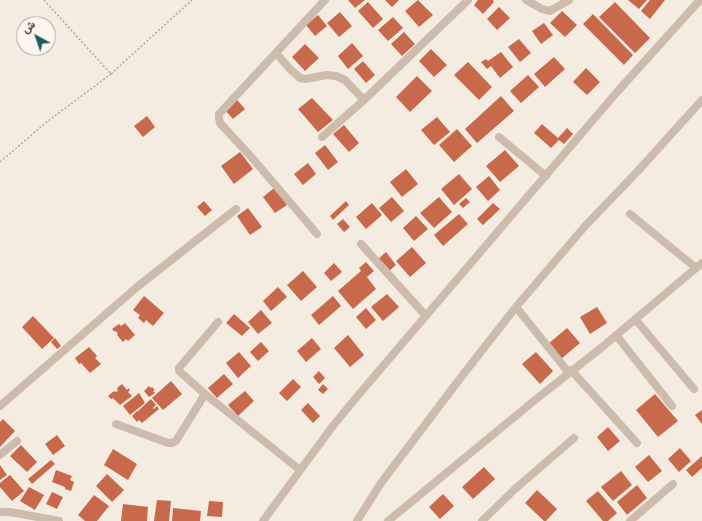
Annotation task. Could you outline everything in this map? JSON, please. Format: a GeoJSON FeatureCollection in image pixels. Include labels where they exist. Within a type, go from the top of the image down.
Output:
{"type":"FeatureCollection","features":[{"type":"Feature","properties":{"kind":"street"},"geometry":{"type":"LineString","coordinates":[[317,234],[254,160],[220,123],[218,118],[219,114],[325,0]]}},
{"type":"Feature","properties":{"kind":"street"},"geometry":{"type":"LineString","coordinates":[[322,137],[364,100],[468,0]]}},
{"type":"Feature","properties":{"kind":"street"},"geometry":{"type":"LineString","coordinates":[[526,0],[542,9],[550,11],[569,0]]}},
{"type":"Feature","properties":{"kind":"street"},"geometry":{"type":"LineString","coordinates":[[263,521],[332,427],[360,393],[617,92],[700,0]]}},
{"type":"Feature","properties":{"kind":"street"},"geometry":{"type":"LineString","coordinates":[[276,53],[300,78],[306,79],[326,75],[336,76],[345,80],[364,100]]}},
{"type":"Feature","properties":{"kind":"street"},"geometry":{"type":"LineString","coordinates":[[357,521],[381,483],[516,307],[586,225],[637,172],[702,100]]}},
{"type":"Feature","properties":{"kind":"street"},"geometry":{"type":"LineString","coordinates":[[500,137],[546,176]]}},
{"type":"Feature","properties":{"kind":"street"},"geometry":{"type":"LineString","coordinates":[[0,406],[131,292],[236,209]]}},
{"type":"Feature","properties":{"kind":"street"},"geometry":{"type":"LineString","coordinates":[[388,521],[699,266],[630,214]]}},
{"type":"Feature","properties":{"kind":"street"},"geometry":{"type":"LineString","coordinates":[[361,244],[426,316]]}},
{"type":"Feature","properties":{"kind":"street"},"geometry":{"type":"LineString","coordinates":[[516,307],[570,372],[637,443]]}},
{"type":"Feature","properties":{"kind":"street"},"geometry":{"type":"LineString","coordinates":[[635,319],[694,389]]}},
{"type":"Feature","properties":{"kind":"street"},"geometry":{"type":"LineString","coordinates":[[218,322],[179,368],[179,371],[205,394],[300,470]]}},
{"type":"Feature","properties":{"kind":"street"},"geometry":{"type":"LineString","coordinates":[[616,335],[672,406]]}},
{"type":"Feature","properties":{"kind":"street"},"geometry":{"type":"LineString","coordinates":[[116,424],[168,443],[172,443],[176,441],[205,394]]}},
{"type":"Feature","properties":{"kind":"street"},"geometry":{"type":"LineString","coordinates":[[482,521],[515,489],[574,438]]}},
{"type":"Feature","properties":{"kind":"street"},"geometry":{"type":"LineString","coordinates":[[0,455],[17,441]]}},
{"type":"Feature","properties":{"kind":"street"},"geometry":{"type":"LineString","coordinates":[[630,521],[673,484]]}},
{"type":"Feature","properties":{"kind":"street"},"geometry":{"type":"LineString","coordinates":[[0,512],[10,512],[59,521]]}},
{"type":"Feature","properties":{"kind":"path"},"geometry":{"type":"LineString","coordinates":[[44,0],[111,74]]}},
{"type":"Feature","properties":{"kind":"path"},"geometry":{"type":"LineString","coordinates":[[0,162],[48,121],[111,74],[192,0]]}},
{"type":"Feature","properties":{"kind":"building"},"geometry":{"type":"Polygon","coordinates":[[[348,0],[365,0],[355,8],[348,0]]]}},
{"type":"Feature","properties":{"kind":"building"},"geometry":{"type":"Polygon","coordinates":[[[385,0],[399,0],[392,7],[385,0]]]}},
{"type":"Feature","properties":{"kind":"building"},"geometry":{"type":"Polygon","coordinates":[[[418,0],[433,15],[419,27],[405,11],[418,0]]]}},
{"type":"Feature","properties":{"kind":"building"},"geometry":{"type":"Polygon","coordinates":[[[478,0],[493,0],[494,2],[483,14],[474,5],[478,0]]]}},
{"type":"Feature","properties":{"kind":"building"},"geometry":{"type":"Polygon","coordinates":[[[628,0],[647,0],[639,9],[628,0]]]}},
{"type":"Feature","properties":{"kind":"building"},"geometry":{"type":"Polygon","coordinates":[[[650,0],[665,0],[650,19],[641,11],[650,0]]]}},
{"type":"Feature","properties":{"kind":"building"},"geometry":{"type":"Polygon","coordinates":[[[368,2],[383,19],[373,28],[358,11],[368,2]]]}},
{"type":"Feature","properties":{"kind":"building"},"geometry":{"type":"Polygon","coordinates":[[[615,2],[650,38],[635,53],[599,17],[615,2]]]}},
{"type":"Feature","properties":{"kind":"building"},"geometry":{"type":"Polygon","coordinates":[[[499,7],[510,18],[497,30],[487,19],[499,7]]]}},
{"type":"Feature","properties":{"kind":"building"},"geometry":{"type":"Polygon","coordinates":[[[562,11],[577,25],[565,37],[550,23],[562,11]]]}},
{"type":"Feature","properties":{"kind":"building"},"geometry":{"type":"Polygon","coordinates":[[[340,12],[352,26],[339,37],[327,23],[340,12]]]}},
{"type":"Feature","properties":{"kind":"building"},"geometry":{"type":"Polygon","coordinates":[[[593,14],[633,55],[624,65],[583,24],[593,14]]]}},
{"type":"Feature","properties":{"kind":"building"},"geometry":{"type":"Polygon","coordinates":[[[318,15],[327,26],[315,36],[306,25],[318,15]]]}},
{"type":"Feature","properties":{"kind":"building"},"geometry":{"type":"Polygon","coordinates":[[[393,17],[403,28],[388,41],[378,30],[393,17]]]}},
{"type":"Feature","properties":{"kind":"building"},"geometry":{"type":"Polygon","coordinates":[[[544,23],[553,35],[541,44],[532,31],[544,23]]]}},
{"type":"Feature","properties":{"kind":"building"},"geometry":{"type":"Polygon","coordinates":[[[404,32],[415,44],[402,56],[391,44],[404,32]]]}},
{"type":"Feature","properties":{"kind":"building"},"geometry":{"type":"Polygon","coordinates":[[[519,39],[531,53],[520,62],[508,47],[519,39]]]}},
{"type":"Feature","properties":{"kind":"building"},"geometry":{"type":"Polygon","coordinates":[[[352,43],[363,56],[348,69],[338,56],[352,43]]]}},
{"type":"Feature","properties":{"kind":"building"},"geometry":{"type":"Polygon","coordinates":[[[305,44],[319,58],[305,71],[292,57],[305,44]]]}},
{"type":"Feature","properties":{"kind":"building"},"geometry":{"type":"Polygon","coordinates":[[[431,49],[447,65],[434,77],[419,61],[431,49]]]}},
{"type":"Feature","properties":{"kind":"building"},"geometry":{"type":"Polygon","coordinates":[[[501,52],[513,67],[500,78],[491,66],[487,69],[481,62],[486,59],[488,61],[501,52]]]}},
{"type":"Feature","properties":{"kind":"building"},"geometry":{"type":"Polygon","coordinates":[[[554,57],[565,69],[545,87],[534,74],[554,57]]]}},
{"type":"Feature","properties":{"kind":"building"},"geometry":{"type":"Polygon","coordinates":[[[363,61],[375,75],[366,83],[354,69],[363,61]]]}},
{"type":"Feature","properties":{"kind":"building"},"geometry":{"type":"Polygon","coordinates":[[[468,62],[492,87],[479,100],[454,75],[468,62]]]}},
{"type":"Feature","properties":{"kind":"building"},"geometry":{"type":"Polygon","coordinates":[[[586,68],[600,82],[587,95],[573,82],[586,68]]]}},
{"type":"Feature","properties":{"kind":"building"},"geometry":{"type":"Polygon","coordinates":[[[528,75],[539,87],[521,103],[510,91],[528,75]]]}},
{"type":"Feature","properties":{"kind":"building"},"geometry":{"type":"Polygon","coordinates":[[[417,76],[432,91],[410,112],[396,97],[417,76]]]}},
{"type":"Feature","properties":{"kind":"building"},"geometry":{"type":"Polygon","coordinates":[[[501,96],[514,111],[477,143],[465,129],[501,96]]]}},
{"type":"Feature","properties":{"kind":"building"},"geometry":{"type":"Polygon","coordinates":[[[312,98],[333,120],[318,132],[298,109],[312,98]]]}},
{"type":"Feature","properties":{"kind":"building"},"geometry":{"type":"Polygon","coordinates":[[[237,100],[245,109],[233,119],[225,110],[237,100]]]}},
{"type":"Feature","properties":{"kind":"building"},"geometry":{"type":"Polygon","coordinates":[[[147,116],[155,127],[143,137],[134,126],[147,116]]]}},
{"type":"Feature","properties":{"kind":"building"},"geometry":{"type":"Polygon","coordinates":[[[437,117],[450,132],[434,145],[421,130],[437,117]]]}},
{"type":"Feature","properties":{"kind":"building"},"geometry":{"type":"Polygon","coordinates":[[[542,124],[558,138],[567,128],[573,134],[564,144],[559,140],[551,148],[534,133],[542,124]]]}},
{"type":"Feature","properties":{"kind":"building"},"geometry":{"type":"Polygon","coordinates":[[[344,125],[359,143],[349,152],[333,134],[344,125]]]}},
{"type":"Feature","properties":{"kind":"building"},"geometry":{"type":"Polygon","coordinates":[[[457,129],[472,146],[454,162],[439,145],[457,129]]]}},
{"type":"Feature","properties":{"kind":"building"},"geometry":{"type":"Polygon","coordinates":[[[325,145],[338,162],[328,170],[315,153],[325,145]]]}},
{"type":"Feature","properties":{"kind":"building"},"geometry":{"type":"Polygon","coordinates":[[[505,150],[519,166],[500,182],[486,166],[505,150]]]}},
{"type":"Feature","properties":{"kind":"building"},"geometry":{"type":"Polygon","coordinates":[[[240,152],[253,169],[234,184],[221,166],[240,152]]]}},
{"type":"Feature","properties":{"kind":"building"},"geometry":{"type":"Polygon","coordinates":[[[308,163],[316,174],[303,185],[294,174],[308,163]]]}},
{"type":"Feature","properties":{"kind":"building"},"geometry":{"type":"Polygon","coordinates":[[[406,169],[418,184],[402,197],[390,182],[406,169]]]}},
{"type":"Feature","properties":{"kind":"building"},"geometry":{"type":"Polygon","coordinates":[[[459,174],[472,189],[454,205],[441,189],[459,174]]]}},
{"type":"Feature","properties":{"kind":"building"},"geometry":{"type":"Polygon","coordinates":[[[489,176],[500,190],[488,201],[476,187],[489,176]]]}},
{"type":"Feature","properties":{"kind":"building"},"geometry":{"type":"Polygon","coordinates":[[[274,188],[287,205],[275,213],[263,197],[274,188]]]}},
{"type":"Feature","properties":{"kind":"building"},"geometry":{"type":"Polygon","coordinates":[[[392,197],[404,211],[391,222],[379,208],[392,197]]]}},
{"type":"Feature","properties":{"kind":"building"},"geometry":{"type":"Polygon","coordinates":[[[439,197],[452,212],[434,228],[420,213],[439,197]]]}},
{"type":"Feature","properties":{"kind":"building"},"geometry":{"type":"Polygon","coordinates":[[[466,198],[470,202],[463,208],[459,204],[466,198]]]}},
{"type":"Feature","properties":{"kind":"building"},"geometry":{"type":"Polygon","coordinates":[[[204,201],[212,210],[205,216],[197,207],[204,201]]]}},
{"type":"Feature","properties":{"kind":"building"},"geometry":{"type":"Polygon","coordinates":[[[346,201],[349,205],[333,220],[330,216],[346,201]]]}},
{"type":"Feature","properties":{"kind":"building"},"geometry":{"type":"Polygon","coordinates":[[[372,203],[382,215],[366,229],[356,217],[372,203]]]}},
{"type":"Feature","properties":{"kind":"building"},"geometry":{"type":"Polygon","coordinates":[[[493,203],[500,209],[483,225],[477,219],[493,203]]]}},
{"type":"Feature","properties":{"kind":"building"},"geometry":{"type":"Polygon","coordinates":[[[248,208],[262,227],[250,235],[237,216],[248,208]]]}},
{"type":"Feature","properties":{"kind":"building"},"geometry":{"type":"Polygon","coordinates":[[[459,214],[468,224],[443,246],[434,235],[459,214]]]}},
{"type":"Feature","properties":{"kind":"building"},"geometry":{"type":"Polygon","coordinates":[[[416,216],[428,229],[414,241],[403,228],[416,216]]]}},
{"type":"Feature","properties":{"kind":"building"},"geometry":{"type":"Polygon","coordinates":[[[343,219],[350,227],[344,232],[337,224],[343,219]]]}},
{"type":"Feature","properties":{"kind":"building"},"geometry":{"type":"Polygon","coordinates":[[[412,247],[426,263],[410,277],[396,261],[412,247]]]}},
{"type":"Feature","properties":{"kind":"building"},"geometry":{"type":"Polygon","coordinates":[[[386,252],[396,265],[387,273],[377,260],[386,252]]]}},
{"type":"Feature","properties":{"kind":"building"},"geometry":{"type":"Polygon","coordinates":[[[366,262],[374,271],[367,277],[376,289],[353,309],[338,291],[361,271],[359,268],[366,262]]]}},
{"type":"Feature","properties":{"kind":"building"},"geometry":{"type":"Polygon","coordinates":[[[334,263],[342,272],[331,281],[324,273],[334,263]]]}},
{"type":"Feature","properties":{"kind":"building"},"geometry":{"type":"Polygon","coordinates":[[[303,271],[317,287],[301,301],[287,285],[303,271]]]}},
{"type":"Feature","properties":{"kind":"building"},"geometry":{"type":"Polygon","coordinates":[[[278,287],[287,297],[271,311],[263,301],[278,287]]]}},
{"type":"Feature","properties":{"kind":"building"},"geometry":{"type":"Polygon","coordinates":[[[387,294],[399,307],[383,321],[371,307],[387,294]]]}},
{"type":"Feature","properties":{"kind":"building"},"geometry":{"type":"Polygon","coordinates":[[[144,296],[164,313],[153,326],[146,320],[144,323],[138,318],[140,315],[133,310],[144,296]]]}},
{"type":"Feature","properties":{"kind":"building"},"geometry":{"type":"Polygon","coordinates":[[[333,296],[341,306],[319,325],[311,315],[333,296]]]}},
{"type":"Feature","properties":{"kind":"building"},"geometry":{"type":"Polygon","coordinates":[[[597,307],[607,323],[590,334],[580,317],[597,307]]]}},
{"type":"Feature","properties":{"kind":"building"},"geometry":{"type":"Polygon","coordinates":[[[366,308],[376,320],[366,329],[356,317],[366,308]]]}},
{"type":"Feature","properties":{"kind":"building"},"geometry":{"type":"Polygon","coordinates":[[[261,310],[272,323],[258,334],[248,322],[261,310]]]}},
{"type":"Feature","properties":{"kind":"building"},"geometry":{"type":"Polygon","coordinates":[[[234,314],[250,328],[242,336],[226,323],[234,314]]]}},
{"type":"Feature","properties":{"kind":"building"},"geometry":{"type":"Polygon","coordinates":[[[33,316],[54,338],[42,349],[22,327],[33,316]]]}},
{"type":"Feature","properties":{"kind":"building"},"geometry":{"type":"Polygon","coordinates":[[[125,323],[135,335],[128,341],[126,339],[123,342],[117,335],[118,334],[116,331],[115,332],[112,329],[119,324],[121,326],[125,323]]]}},
{"type":"Feature","properties":{"kind":"building"},"geometry":{"type":"Polygon","coordinates":[[[567,328],[580,343],[561,359],[548,344],[567,328]]]}},
{"type":"Feature","properties":{"kind":"building"},"geometry":{"type":"Polygon","coordinates":[[[348,335],[364,355],[350,367],[334,348],[348,335]]]}},
{"type":"Feature","properties":{"kind":"building"},"geometry":{"type":"Polygon","coordinates":[[[55,338],[61,346],[57,349],[51,342],[55,338]]]}},
{"type":"Feature","properties":{"kind":"building"},"geometry":{"type":"Polygon","coordinates":[[[312,338],[321,349],[306,362],[297,351],[312,338]]]}},
{"type":"Feature","properties":{"kind":"building"},"geometry":{"type":"Polygon","coordinates":[[[261,342],[269,351],[258,361],[250,352],[261,342]]]}},
{"type":"Feature","properties":{"kind":"building"},"geometry":{"type":"Polygon","coordinates":[[[89,347],[97,356],[95,358],[101,364],[90,373],[81,363],[79,364],[75,358],[89,347]]]}},
{"type":"Feature","properties":{"kind":"building"},"geometry":{"type":"Polygon","coordinates":[[[239,352],[251,366],[238,378],[226,363],[239,352]]]}},
{"type":"Feature","properties":{"kind":"building"},"geometry":{"type":"Polygon","coordinates":[[[536,352],[553,371],[540,384],[522,364],[536,352]]]}},
{"type":"Feature","properties":{"kind":"building"},"geometry":{"type":"Polygon","coordinates":[[[319,371],[325,378],[319,384],[313,377],[319,371]]]}},
{"type":"Feature","properties":{"kind":"building"},"geometry":{"type":"Polygon","coordinates":[[[224,374],[233,384],[217,398],[208,388],[224,374]]]}},
{"type":"Feature","properties":{"kind":"building"},"geometry":{"type":"Polygon","coordinates":[[[293,379],[301,387],[287,401],[279,393],[293,379]]]}},
{"type":"Feature","properties":{"kind":"building"},"geometry":{"type":"Polygon","coordinates":[[[171,381],[182,394],[163,410],[152,398],[171,381]]]}},
{"type":"Feature","properties":{"kind":"building"},"geometry":{"type":"Polygon","coordinates":[[[122,384],[127,390],[129,388],[130,390],[128,392],[132,396],[120,405],[113,398],[111,399],[108,396],[114,391],[118,391],[117,388],[122,384]]]}},
{"type":"Feature","properties":{"kind":"building"},"geometry":{"type":"Polygon","coordinates":[[[323,384],[328,389],[323,394],[318,390],[323,384]]]}},
{"type":"Feature","properties":{"kind":"building"},"geometry":{"type":"Polygon","coordinates":[[[149,386],[155,390],[153,391],[155,393],[149,397],[144,391],[149,386]]]}},
{"type":"Feature","properties":{"kind":"building"},"geometry":{"type":"Polygon","coordinates":[[[245,391],[254,401],[238,416],[228,405],[245,391]]]}},
{"type":"Feature","properties":{"kind":"building"},"geometry":{"type":"Polygon","coordinates":[[[139,393],[145,403],[130,415],[123,406],[139,393]]]}},
{"type":"Feature","properties":{"kind":"building"},"geometry":{"type":"Polygon","coordinates":[[[655,394],[678,421],[658,437],[636,410],[655,394]]]}},
{"type":"Feature","properties":{"kind":"building"},"geometry":{"type":"Polygon","coordinates":[[[151,399],[156,405],[153,408],[154,409],[157,406],[159,409],[142,423],[139,420],[137,422],[132,416],[137,411],[139,412],[138,411],[151,399]]]}},
{"type":"Feature","properties":{"kind":"building"},"geometry":{"type":"Polygon","coordinates":[[[308,403],[320,416],[313,423],[301,410],[308,403]]]}},
{"type":"Feature","properties":{"kind":"building"},"geometry":{"type":"Polygon","coordinates":[[[702,410],[702,424],[695,415],[702,410]]]}},
{"type":"Feature","properties":{"kind":"building"},"geometry":{"type":"Polygon","coordinates":[[[3,419],[15,431],[0,447],[0,422],[3,419]]]}},
{"type":"Feature","properties":{"kind":"building"},"geometry":{"type":"Polygon","coordinates":[[[608,427],[620,441],[608,451],[597,437],[608,427]]]}},
{"type":"Feature","properties":{"kind":"building"},"geometry":{"type":"Polygon","coordinates":[[[57,435],[65,446],[53,455],[45,444],[57,435]]]}},
{"type":"Feature","properties":{"kind":"building"},"geometry":{"type":"Polygon","coordinates":[[[21,445],[37,462],[27,472],[10,456],[21,445]]]}},
{"type":"Feature","properties":{"kind":"building"},"geometry":{"type":"Polygon","coordinates":[[[680,448],[691,461],[679,472],[668,459],[680,448]]]}},
{"type":"Feature","properties":{"kind":"building"},"geometry":{"type":"Polygon","coordinates":[[[113,449],[137,464],[128,480],[104,465],[113,449]]]}},
{"type":"Feature","properties":{"kind":"building"},"geometry":{"type":"Polygon","coordinates":[[[649,455],[662,471],[648,482],[635,467],[649,455]]]}},
{"type":"Feature","properties":{"kind":"building"},"geometry":{"type":"Polygon","coordinates":[[[702,456],[702,468],[692,477],[686,470],[702,456]]]}},
{"type":"Feature","properties":{"kind":"building"},"geometry":{"type":"Polygon","coordinates":[[[51,460],[55,464],[32,484],[28,479],[51,460]]]}},
{"type":"Feature","properties":{"kind":"building"},"geometry":{"type":"Polygon","coordinates":[[[0,465],[7,475],[0,480],[0,465]]]}},
{"type":"Feature","properties":{"kind":"building"},"geometry":{"type":"Polygon","coordinates":[[[484,467],[495,479],[473,499],[462,487],[484,467]]]}},
{"type":"Feature","properties":{"kind":"building"},"geometry":{"type":"Polygon","coordinates":[[[56,470],[72,476],[70,480],[74,482],[71,491],[52,482],[56,470]]]}},
{"type":"Feature","properties":{"kind":"building"},"geometry":{"type":"Polygon","coordinates":[[[621,471],[632,485],[613,501],[601,487],[621,471]]]}},
{"type":"Feature","properties":{"kind":"building"},"geometry":{"type":"Polygon","coordinates":[[[107,474],[124,490],[112,502],[96,486],[107,474]]]}},
{"type":"Feature","properties":{"kind":"building"},"geometry":{"type":"Polygon","coordinates":[[[10,475],[24,491],[12,501],[0,487],[0,483],[10,475]]]}},
{"type":"Feature","properties":{"kind":"building"},"geometry":{"type":"Polygon","coordinates":[[[637,485],[647,498],[627,515],[617,502],[637,485]]]}},
{"type":"Feature","properties":{"kind":"building"},"geometry":{"type":"Polygon","coordinates":[[[29,487],[44,495],[35,510],[20,501],[29,487]]]}},
{"type":"Feature","properties":{"kind":"building"},"geometry":{"type":"Polygon","coordinates":[[[537,490],[557,509],[546,521],[544,521],[525,503],[537,490]]]}},
{"type":"Feature","properties":{"kind":"building"},"geometry":{"type":"Polygon","coordinates":[[[598,491],[617,513],[608,521],[603,521],[586,501],[598,491]]]}},
{"type":"Feature","properties":{"kind":"building"},"geometry":{"type":"Polygon","coordinates":[[[52,492],[63,497],[57,509],[46,504],[52,492]]]}},
{"type":"Feature","properties":{"kind":"building"},"geometry":{"type":"Polygon","coordinates":[[[443,494],[454,506],[440,519],[429,507],[443,494]]]}},
{"type":"Feature","properties":{"kind":"building"},"geometry":{"type":"Polygon","coordinates":[[[94,495],[109,506],[97,521],[85,521],[78,515],[94,495]]]}},
{"type":"Feature","properties":{"kind":"building"},"geometry":{"type":"Polygon","coordinates":[[[157,500],[171,501],[169,521],[154,521],[157,500]]]}},
{"type":"Feature","properties":{"kind":"building"},"geometry":{"type":"Polygon","coordinates":[[[209,501],[223,502],[222,517],[207,516],[209,501]]]}},
{"type":"Feature","properties":{"kind":"building"},"geometry":{"type":"Polygon","coordinates":[[[123,504],[148,507],[147,521],[121,521],[123,504]]]}},
{"type":"Feature","properties":{"kind":"building"},"geometry":{"type":"Polygon","coordinates":[[[173,508],[201,511],[200,521],[172,521],[173,508]]]}}]}
